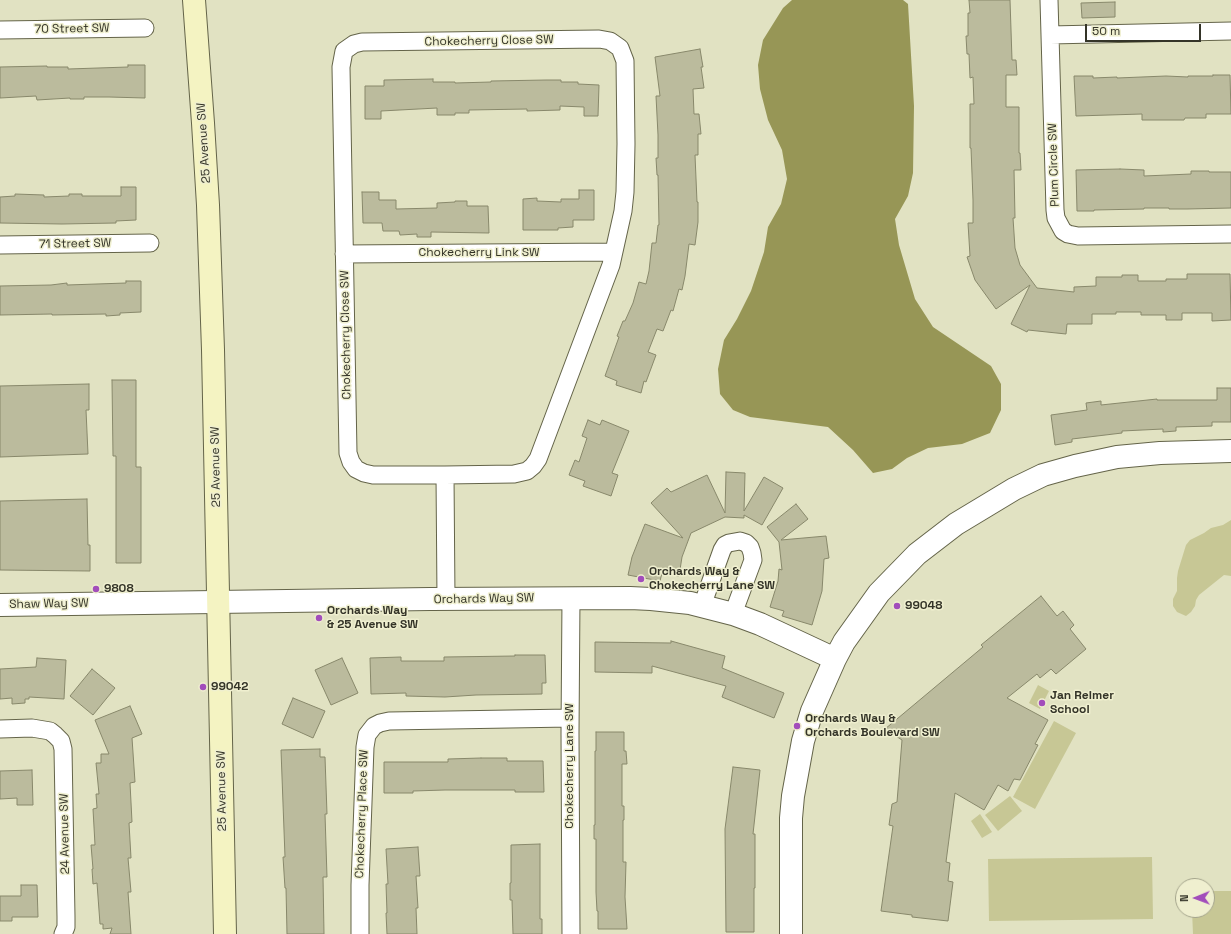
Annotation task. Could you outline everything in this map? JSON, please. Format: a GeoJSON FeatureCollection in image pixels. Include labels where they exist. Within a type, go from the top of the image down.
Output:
{"type":"FeatureCollection","features":[{"type":"Feature","properties":{"kind":"main road","name":"25 Avenue SW"},"geometry":{"type":"LineString","coordinates":[[194,0],[208,204],[213,350],[226,934]]}},
{"type":"Feature","properties":{"kind":"street","name":"Plum Circle SW"},"geometry":{"type":"LineString","coordinates":[[1049,0],[1055,210],[1056,218],[1063,231],[1068,234],[1078,236],[1231,234]]}},
{"type":"Feature","properties":{"kind":"street","name":"70 Street SW"},"geometry":{"type":"LineString","coordinates":[[0,30],[145,28]]}},
{"type":"Feature","properties":{"kind":"street"},"geometry":{"type":"LineString","coordinates":[[1050,35],[1231,31]]}},
{"type":"Feature","properties":{"kind":"street","name":"Chokecherry Close SW"},"geometry":{"type":"LineString","coordinates":[[610,40],[620,48],[626,68],[625,192],[623,210],[614,252],[608,272],[538,459],[533,466],[527,471],[514,474],[374,475],[364,473],[356,469],[351,462],[348,453],[340,67],[344,51],[354,44],[362,42],[610,40]]}},
{"type":"Feature","properties":{"kind":"street","name":"71 Street SW"},"geometry":{"type":"LineString","coordinates":[[0,245],[150,243]]}},
{"type":"Feature","properties":{"kind":"street","name":"Chokecherry Link SW"},"geometry":{"type":"LineString","coordinates":[[344,254],[614,252]]}},
{"type":"Feature","properties":{"kind":"street"},"geometry":{"type":"LineString","coordinates":[[791,934],[790,843],[793,796],[803,741],[812,711],[834,659],[844,642],[879,593],[917,554],[956,524],[1014,489],[1049,473],[1117,457],[1160,453],[1231,451]]}},
{"type":"Feature","properties":{"kind":"street"},"geometry":{"type":"LineString","coordinates":[[445,475],[446,599]]}},
{"type":"Feature","properties":{"kind":"street"},"geometry":{"type":"LineString","coordinates":[[702,606],[722,550],[725,545],[729,543],[740,541],[746,543],[750,547],[753,560],[734,614]]}},
{"type":"Feature","properties":{"kind":"street","name":"Orchards Way SW"},"geometry":{"type":"LineString","coordinates":[[218,601],[571,598],[630,598],[680,601],[734,614],[788,636],[834,659]]}},
{"type":"Feature","properties":{"kind":"street","name":"Chokecherry Lane SW"},"geometry":{"type":"LineString","coordinates":[[571,598],[571,934]]}},
{"type":"Feature","properties":{"kind":"street","name":"Shaw Way SW"},"geometry":{"type":"LineString","coordinates":[[0,605],[218,601]]}},
{"type":"Feature","properties":{"kind":"street","name":"Chokecherry Place SW"},"geometry":{"type":"LineString","coordinates":[[360,934],[364,747],[367,735],[374,726],[389,721],[570,718]]}},
{"type":"Feature","properties":{"kind":"street","name":"24 Avenue SW"},"geometry":{"type":"LineString","coordinates":[[0,729],[41,729],[50,731],[61,741],[64,756],[66,917],[66,927],[63,934]]}},
{"type":"Feature","properties":{"kind":"green space"},"geometry":{"type":"Polygon","coordinates":[[[1231,520],[1231,576],[1224,575],[1199,595],[1195,606],[1186,616],[1177,612],[1173,606],[1173,599],[1177,591],[1178,571],[1186,545],[1190,540],[1211,528],[1223,525],[1231,520]]]}},
{"type":"Feature","properties":{"kind":"green space"},"geometry":{"type":"Polygon","coordinates":[[[1038,685],[1049,691],[1040,709],[1029,703],[1038,685]]]}},
{"type":"Feature","properties":{"kind":"green space"},"geometry":{"type":"Polygon","coordinates":[[[1054,721],[1076,733],[1035,809],[1013,797],[1054,721]]]}},
{"type":"Feature","properties":{"kind":"green space"},"geometry":{"type":"Polygon","coordinates":[[[1010,796],[1022,811],[998,831],[985,815],[1010,796]]]}},
{"type":"Feature","properties":{"kind":"green space"},"geometry":{"type":"Polygon","coordinates":[[[980,814],[992,832],[982,838],[971,821],[980,814]]]}},
{"type":"Feature","properties":{"kind":"green space"},"geometry":{"type":"Polygon","coordinates":[[[1152,857],[1153,919],[989,921],[988,859],[1152,857]]]}},
{"type":"Feature","properties":{"kind":"green space"},"geometry":{"type":"Polygon","coordinates":[[[1215,891],[1231,891],[1231,934],[1193,934],[1192,918],[1215,918],[1215,891]]]}},
{"type":"Feature","properties":{"kind":"shaded area"},"geometry":{"type":"Polygon","coordinates":[[[792,0],[903,0],[908,4],[914,106],[913,173],[908,196],[895,219],[899,245],[915,299],[933,327],[991,366],[1001,384],[1001,410],[990,433],[962,444],[928,448],[907,458],[892,469],[873,473],[853,450],[828,427],[750,417],[733,410],[720,394],[718,369],[724,340],[737,319],[751,291],[764,252],[768,227],[781,204],[787,179],[782,150],[768,120],[760,89],[758,65],[763,40],[783,8],[792,0]]]}},
{"type":"Feature","properties":{"kind":"building"},"geometry":{"type":"Polygon","coordinates":[[[969,0],[1010,0],[1012,60],[1016,60],[1017,75],[1006,75],[1006,107],[1019,107],[1019,153],[1021,170],[1014,170],[1015,218],[1013,218],[1015,248],[1020,265],[1037,288],[1074,292],[1074,287],[1096,286],[1096,277],[1122,277],[1122,275],[1138,275],[1138,281],[1166,281],[1166,279],[1187,279],[1187,274],[1230,274],[1231,320],[1212,321],[1212,313],[1182,313],[1182,320],[1166,320],[1166,315],[1141,315],[1141,312],[1116,312],[1116,314],[1092,314],[1092,324],[1067,324],[1066,334],[1028,330],[1027,332],[1011,324],[1030,285],[996,309],[975,280],[967,257],[970,256],[968,223],[973,223],[970,104],[974,104],[973,77],[970,78],[969,54],[967,54],[966,36],[968,36],[968,13],[970,13],[969,0]]]}},
{"type":"Feature","properties":{"kind":"building"},"geometry":{"type":"Polygon","coordinates":[[[1115,2],[1115,17],[1082,18],[1081,3],[1115,2]]]}},
{"type":"Feature","properties":{"kind":"building"},"geometry":{"type":"Polygon","coordinates":[[[700,49],[704,88],[693,89],[694,114],[699,114],[701,134],[698,134],[698,155],[695,155],[698,222],[695,245],[689,244],[682,290],[679,289],[673,311],[671,310],[663,331],[657,329],[648,352],[656,355],[646,382],[644,381],[641,393],[616,385],[617,381],[605,376],[619,337],[617,336],[633,303],[639,282],[646,284],[652,243],[656,243],[659,225],[658,175],[656,158],[658,158],[658,135],[656,96],[660,96],[655,57],[700,49]]]}},
{"type":"Feature","properties":{"kind":"building"},"geometry":{"type":"Polygon","coordinates":[[[128,65],[145,65],[145,98],[84,97],[84,99],[70,98],[37,100],[36,96],[0,98],[0,67],[47,66],[68,67],[68,69],[128,67],[128,65]]]}},
{"type":"Feature","properties":{"kind":"building"},"geometry":{"type":"Polygon","coordinates":[[[1230,75],[1231,114],[1206,114],[1206,118],[1185,118],[1184,120],[1142,120],[1142,114],[1076,116],[1074,76],[1117,78],[1166,76],[1188,77],[1230,75]]]}},
{"type":"Feature","properties":{"kind":"building"},"geometry":{"type":"Polygon","coordinates":[[[433,79],[433,82],[455,83],[561,80],[561,82],[578,82],[578,84],[599,85],[598,116],[584,116],[584,107],[560,106],[560,110],[469,110],[469,113],[455,113],[455,115],[437,115],[437,108],[381,111],[381,119],[365,119],[365,86],[384,86],[384,80],[433,79]]]}},
{"type":"Feature","properties":{"kind":"building"},"geometry":{"type":"Polygon","coordinates":[[[1076,170],[1144,170],[1144,176],[1191,174],[1191,171],[1231,172],[1231,208],[1144,208],[1077,211],[1076,170]]]}},
{"type":"Feature","properties":{"kind":"building"},"geometry":{"type":"Polygon","coordinates":[[[121,187],[136,187],[136,220],[116,221],[116,223],[0,223],[0,197],[15,196],[15,194],[44,195],[44,197],[69,196],[69,194],[82,194],[82,196],[121,196],[121,187]]]}},
{"type":"Feature","properties":{"kind":"building"},"geometry":{"type":"Polygon","coordinates":[[[579,190],[594,190],[594,220],[573,220],[573,227],[558,228],[558,230],[523,230],[523,199],[537,198],[537,201],[561,202],[561,199],[579,199],[579,190]]]}},
{"type":"Feature","properties":{"kind":"building"},"geometry":{"type":"Polygon","coordinates":[[[362,192],[379,192],[379,200],[396,200],[396,209],[437,208],[437,203],[455,201],[467,201],[467,206],[488,206],[489,233],[431,232],[431,237],[417,237],[417,234],[400,235],[399,231],[383,231],[382,223],[363,223],[362,192]]]}},
{"type":"Feature","properties":{"kind":"building"},"geometry":{"type":"Polygon","coordinates":[[[126,281],[141,281],[141,312],[120,313],[120,315],[106,316],[106,314],[0,315],[0,286],[51,285],[67,283],[67,285],[126,283],[126,281]]]}},
{"type":"Feature","properties":{"kind":"building"},"geometry":{"type":"Polygon","coordinates":[[[112,380],[136,380],[136,467],[141,467],[141,563],[116,563],[116,456],[113,456],[112,380]]]}},
{"type":"Feature","properties":{"kind":"building"},"geometry":{"type":"Polygon","coordinates":[[[89,384],[89,410],[86,410],[88,454],[0,457],[0,386],[89,384]]]}},
{"type":"Feature","properties":{"kind":"building"},"geometry":{"type":"Polygon","coordinates":[[[1217,388],[1231,388],[1231,422],[1212,422],[1212,426],[1176,427],[1176,431],[1163,432],[1163,429],[1122,431],[1122,433],[1072,439],[1072,442],[1055,445],[1051,415],[1087,410],[1086,403],[1101,401],[1101,405],[1157,399],[1217,400],[1217,388]]]}},
{"type":"Feature","properties":{"kind":"building"},"geometry":{"type":"Polygon","coordinates":[[[588,420],[600,425],[602,420],[629,431],[612,473],[618,475],[611,496],[583,486],[585,481],[569,475],[575,460],[579,462],[587,438],[582,436],[588,420]]]}},
{"type":"Feature","properties":{"kind":"building"},"geometry":{"type":"Polygon","coordinates":[[[726,472],[745,473],[744,511],[764,477],[783,488],[762,525],[744,515],[744,518],[725,517],[691,533],[682,557],[679,576],[662,573],[660,581],[628,575],[632,557],[645,524],[683,538],[651,503],[667,488],[671,492],[707,475],[725,513],[726,472]]]}},
{"type":"Feature","properties":{"kind":"building"},"geometry":{"type":"Polygon","coordinates":[[[87,499],[90,571],[0,570],[0,501],[87,499]]]}},
{"type":"Feature","properties":{"kind":"building"},"geometry":{"type":"Polygon","coordinates":[[[796,504],[808,519],[781,540],[826,536],[829,558],[824,559],[822,591],[812,625],[782,616],[784,611],[770,607],[778,581],[779,569],[782,570],[779,542],[767,527],[796,504]]]}},
{"type":"Feature","properties":{"kind":"building","name":"Jan Reimer School"},"geometry":{"type":"Polygon","coordinates":[[[1041,596],[1057,616],[1063,611],[1074,625],[1070,629],[1086,649],[1056,674],[1051,669],[1040,678],[1037,674],[1007,698],[1048,720],[1035,744],[1038,745],[1020,780],[1014,779],[1008,791],[998,785],[984,810],[955,793],[946,862],[950,863],[948,881],[953,882],[948,921],[912,917],[912,915],[881,911],[893,826],[889,825],[892,804],[897,802],[902,740],[885,729],[983,647],[981,645],[1041,596]]]}},
{"type":"Feature","properties":{"kind":"building"},"geometry":{"type":"Polygon","coordinates":[[[671,641],[725,656],[722,668],[784,693],[774,718],[722,697],[726,686],[652,666],[652,673],[595,672],[595,642],[671,643],[671,641]]]}},
{"type":"Feature","properties":{"kind":"building"},"geometry":{"type":"Polygon","coordinates":[[[545,655],[546,683],[542,683],[542,694],[445,697],[406,696],[406,693],[371,694],[370,658],[401,657],[401,661],[444,661],[444,657],[545,655]]]}},
{"type":"Feature","properties":{"kind":"building"},"geometry":{"type":"Polygon","coordinates":[[[37,658],[66,660],[64,699],[29,697],[29,699],[25,699],[25,703],[12,704],[12,698],[0,699],[0,669],[36,667],[37,658]]]}},
{"type":"Feature","properties":{"kind":"building"},"geometry":{"type":"Polygon","coordinates":[[[342,658],[358,693],[331,705],[315,670],[342,658]]]}},
{"type":"Feature","properties":{"kind":"building"},"geometry":{"type":"Polygon","coordinates":[[[92,669],[115,688],[93,715],[70,696],[92,669]]]}},
{"type":"Feature","properties":{"kind":"building"},"geometry":{"type":"Polygon","coordinates":[[[293,698],[325,711],[313,738],[282,724],[293,698]]]}},
{"type":"Feature","properties":{"kind":"building"},"geometry":{"type":"Polygon","coordinates":[[[130,706],[142,734],[132,738],[135,782],[130,783],[132,822],[129,823],[131,858],[128,858],[131,892],[128,892],[131,934],[110,934],[112,928],[103,929],[103,924],[100,924],[97,883],[93,884],[91,845],[95,845],[93,809],[97,808],[96,794],[99,794],[96,763],[101,763],[101,754],[109,754],[95,720],[130,706]]]}},
{"type":"Feature","properties":{"kind":"building"},"geometry":{"type":"Polygon","coordinates":[[[596,732],[624,732],[624,751],[626,751],[627,764],[622,764],[622,806],[624,806],[623,862],[626,862],[625,897],[627,929],[598,929],[596,839],[594,839],[596,732]]]}},
{"type":"Feature","properties":{"kind":"building"},"geometry":{"type":"Polygon","coordinates":[[[320,749],[320,757],[325,757],[327,814],[325,814],[327,877],[323,877],[324,934],[287,934],[286,888],[283,857],[285,857],[281,750],[320,749]]]}},
{"type":"Feature","properties":{"kind":"building"},"geometry":{"type":"Polygon","coordinates":[[[507,758],[507,761],[543,761],[544,792],[515,792],[515,790],[445,790],[413,791],[413,793],[384,793],[384,762],[448,762],[448,759],[507,758]]]}},
{"type":"Feature","properties":{"kind":"building"},"geometry":{"type":"Polygon","coordinates":[[[733,767],[760,770],[753,834],[755,834],[754,932],[726,932],[725,829],[733,767]]]}},
{"type":"Feature","properties":{"kind":"building"},"geometry":{"type":"Polygon","coordinates":[[[32,770],[33,805],[17,805],[17,798],[0,799],[0,771],[32,770]]]}},
{"type":"Feature","properties":{"kind":"building"},"geometry":{"type":"Polygon","coordinates":[[[540,844],[540,919],[542,919],[542,934],[513,934],[512,900],[510,900],[511,845],[540,844]]]}},
{"type":"Feature","properties":{"kind":"building"},"geometry":{"type":"Polygon","coordinates":[[[418,847],[420,876],[416,876],[418,908],[416,908],[417,934],[387,934],[386,884],[388,884],[386,849],[418,847]]]}},
{"type":"Feature","properties":{"kind":"building"},"geometry":{"type":"Polygon","coordinates":[[[21,885],[37,885],[38,917],[12,917],[12,921],[0,921],[0,896],[21,896],[21,885]]]}},
{"type":"Feature","properties":{"kind":"place","name":"Orchards Way & Chokecherry Lane SW"},"geometry":{"type":"Point","coordinates":[641,579]}},
{"type":"Feature","properties":{"kind":"place","name":"9808"},"geometry":{"type":"Point","coordinates":[96,589]}},
{"type":"Feature","properties":{"kind":"place","name":"99048"},"geometry":{"type":"Point","coordinates":[897,606]}},
{"type":"Feature","properties":{"kind":"place","name":"Orchards Way & 25 Avenue SW"},"geometry":{"type":"Point","coordinates":[319,618]}},
{"type":"Feature","properties":{"kind":"place","name":"99042"},"geometry":{"type":"Point","coordinates":[203,687]}},
{"type":"Feature","properties":{"kind":"place","name":"Jan Reimer School"},"geometry":{"type":"Point","coordinates":[1042,703]}},
{"type":"Feature","properties":{"kind":"place","name":"Orchards Way & Orchards Boulevard SW"},"geometry":{"type":"Point","coordinates":[797,726]}}]}
